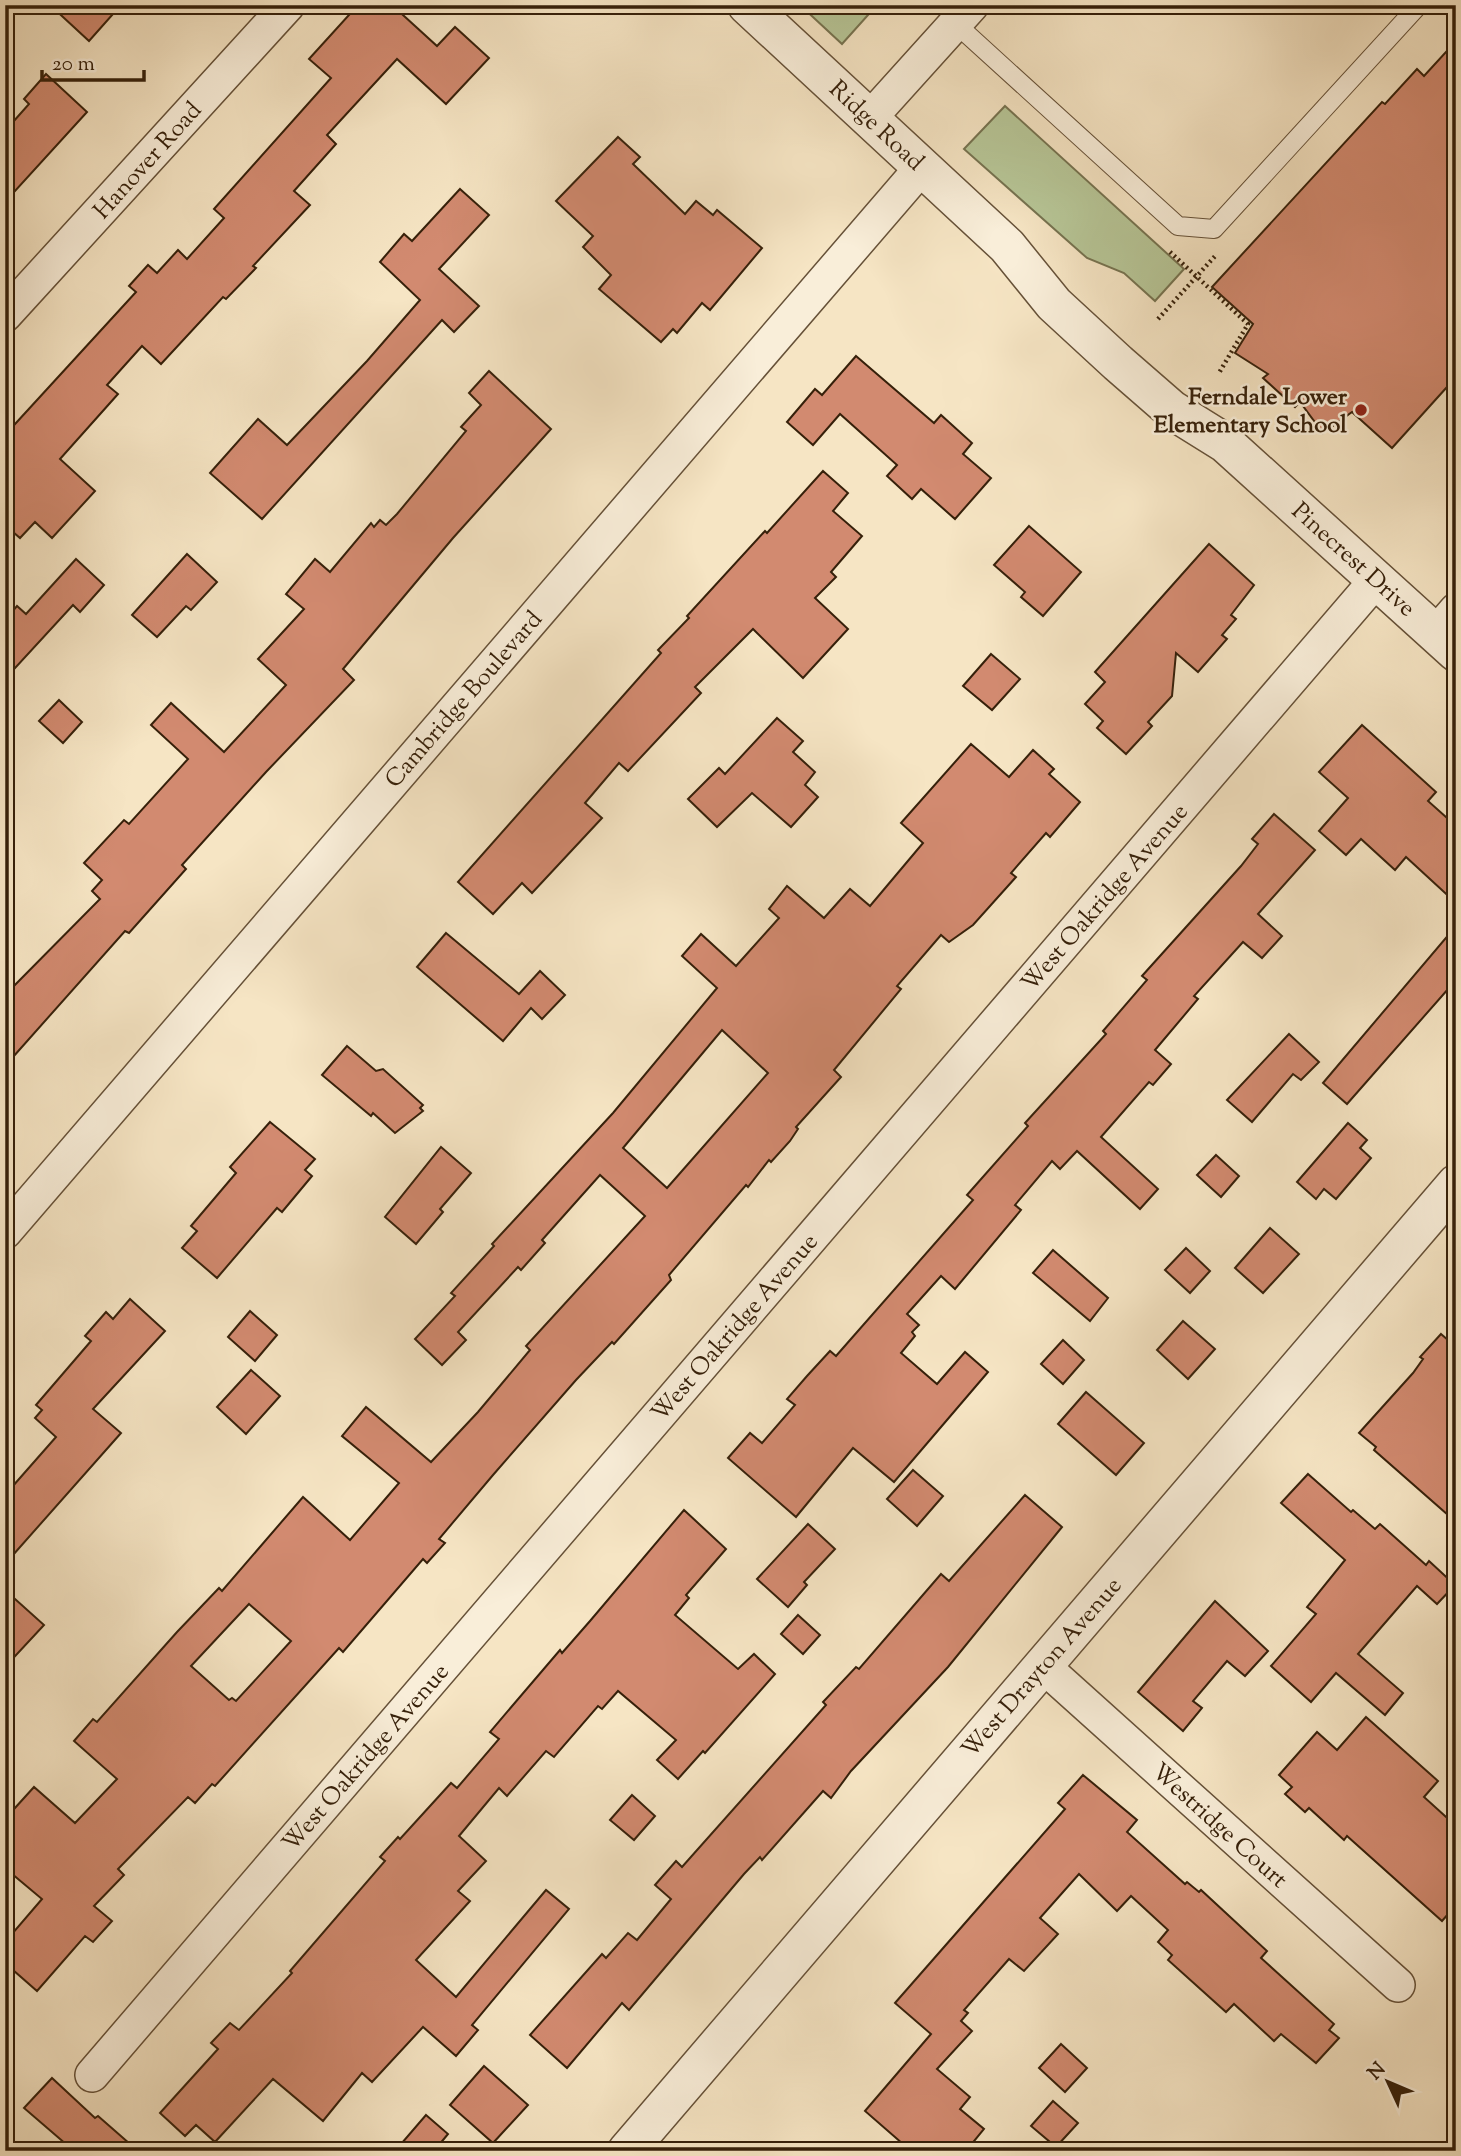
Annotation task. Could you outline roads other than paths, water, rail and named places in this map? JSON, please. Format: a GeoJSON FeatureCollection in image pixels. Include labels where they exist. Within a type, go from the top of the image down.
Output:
{"type":"FeatureCollection","features":[{"type":"Feature","properties":{"kind":"street","name":"Hanover Road"},"geometry":{"type":"LineString","coordinates":[[5,315],[288,5]]}},
{"type":"Feature","properties":{"kind":"street","name":"Ridge Road"},"geometry":{"type":"LineString","coordinates":[[747,5],[1007,246],[1054,304],[1118,363],[1172,410],[1239,455]]}},
{"type":"Feature","properties":{"kind":"street"},"geometry":{"type":"LineString","coordinates":[[870,118],[964,15]]}},
{"type":"Feature","properties":{"kind":"street","name":"Cambridge Boulevard"},"geometry":{"type":"LineString","coordinates":[[5,1232],[922,167]]}},
{"type":"Feature","properties":{"kind":"street","name":"Pinecrest Drive"},"geometry":{"type":"LineString","coordinates":[[1239,455],[1377,579],[1449,632]]}},
{"type":"Feature","properties":{"kind":"street","name":"West Oakridge Avenue"},"geometry":{"type":"LineString","coordinates":[[92,2075],[1377,579]]}},
{"type":"Feature","properties":{"kind":"street","name":"West Drayton Avenue"},"geometry":{"type":"LineString","coordinates":[[626,2151],[1455,1186]]}},
{"type":"Feature","properties":{"kind":"street","name":"Westridge Court"},"geometry":{"type":"LineString","coordinates":[[1042,1665],[1398,1985]]}},
{"type":"Feature","properties":{"kind":"lane"},"geometry":{"type":"LineString","coordinates":[[964,15],[1178,226],[1214,229],[1419,5]]}},
{"type":"Feature","properties":{"kind":"place","name":"Ferndale Lower Elementary School"},"geometry":{"type":"Point","coordinates":[1361,410]}}]}
